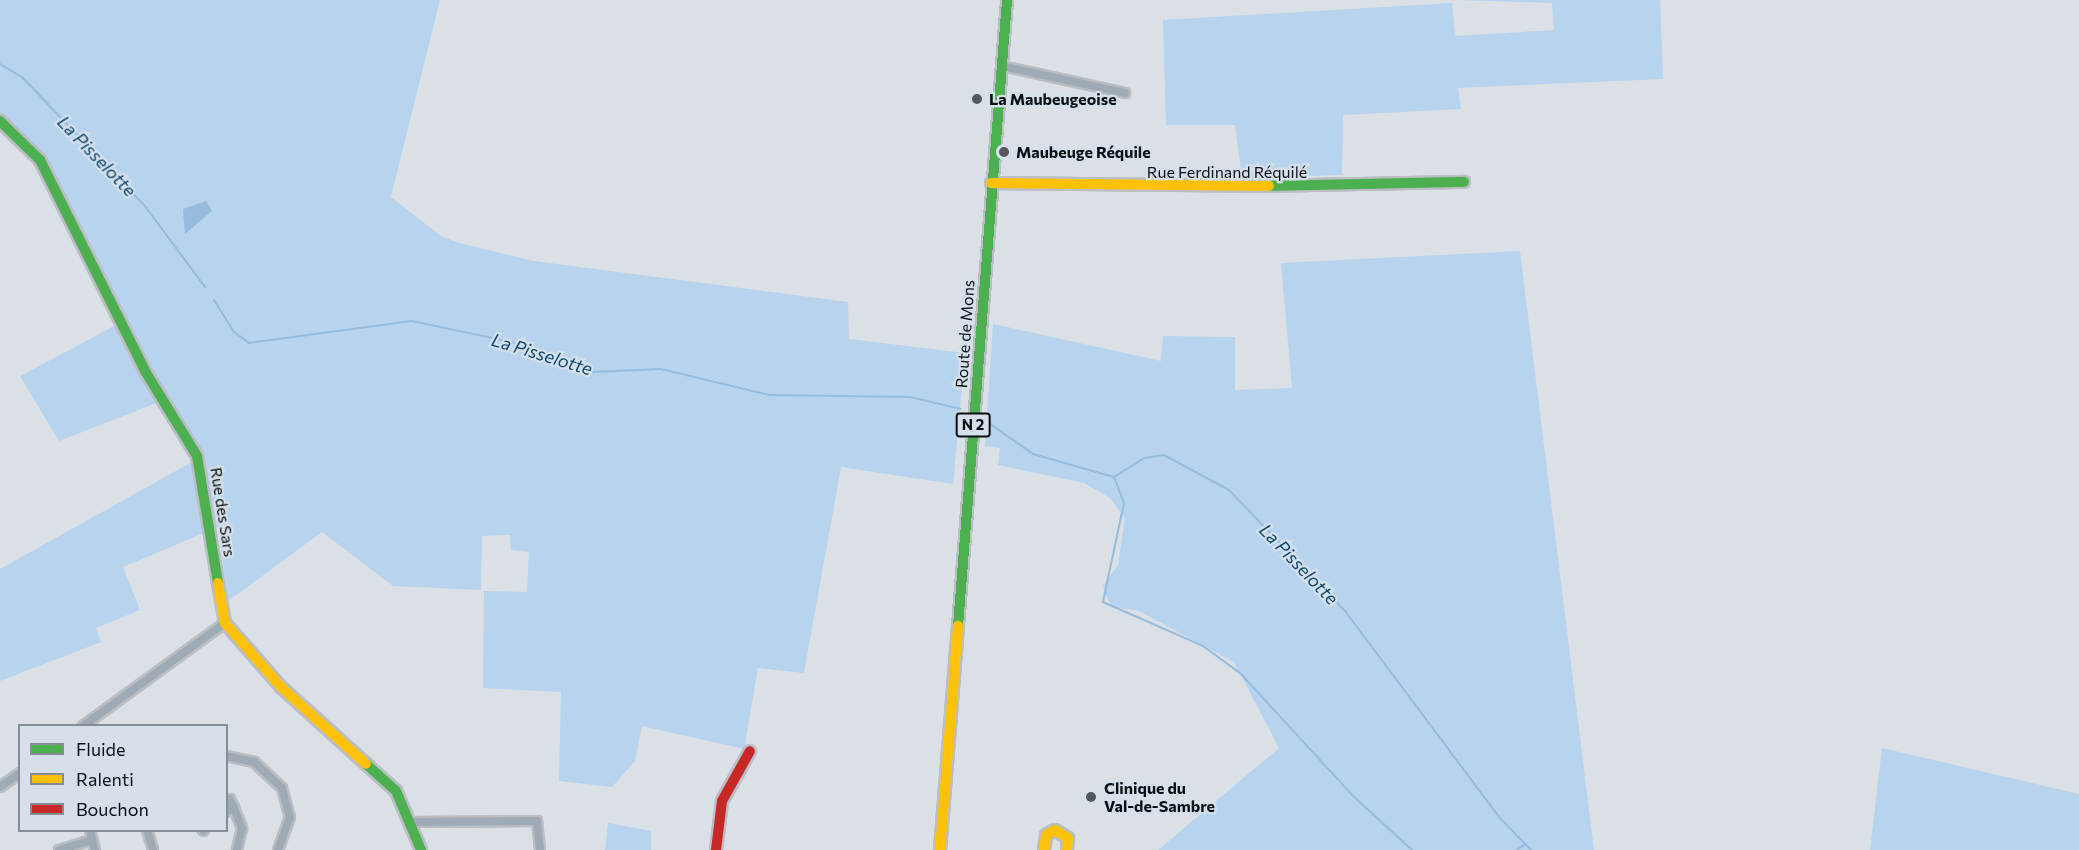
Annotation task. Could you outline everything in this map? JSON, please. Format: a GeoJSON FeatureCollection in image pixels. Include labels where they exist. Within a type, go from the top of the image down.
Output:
{"type":"FeatureCollection","features":[{"type":"Feature","properties":{"kind":"street","name":"Route de Mons"},"geometry":{"type":"LineString","coordinates":[[940,850],[1007,0]]}},
{"type":"Feature","properties":{"kind":"street"},"geometry":{"type":"LineString","coordinates":[[1002,66],[1125,93]]}},
{"type":"Feature","properties":{"kind":"street","name":"Rue des Sars"},"geometry":{"type":"LineString","coordinates":[[0,121],[40,160],[138,358],[197,456],[225,623]]}},
{"type":"Feature","properties":{"kind":"street","name":"Rue Ferdinand Réquilé"},"geometry":{"type":"LineString","coordinates":[[991,183],[1194,188],[1464,182]]}},
{"type":"Feature","properties":{"kind":"street"},"geometry":{"type":"LineString","coordinates":[[86,724],[225,623],[282,688],[396,790],[421,850]]}},
{"type":"Feature","properties":{"kind":"street"},"geometry":{"type":"LineString","coordinates":[[716,850],[722,801],[750,751]]}},
{"type":"Feature","properties":{"kind":"street"},"geometry":{"type":"LineString","coordinates":[[228,756],[254,762],[285,794],[290,817],[278,850]]}},
{"type":"Feature","properties":{"kind":"street"},"geometry":{"type":"LineString","coordinates":[[0,787],[18,774]]}},
{"type":"Feature","properties":{"kind":"street"},"geometry":{"type":"LineString","coordinates":[[230,799],[230,810],[242,828],[237,850]]}},
{"type":"Feature","properties":{"kind":"street"},"geometry":{"type":"LineString","coordinates":[[411,822],[537,821],[540,850]]}},
{"type":"Feature","properties":{"kind":"street"},"geometry":{"type":"LineString","coordinates":[[1042,849],[1048,833],[1060,831],[1068,838],[1067,850]]}},
{"type":"Feature","properties":{"kind":"street"},"geometry":{"type":"LineString","coordinates":[[90,832],[95,850]]}},
{"type":"Feature","properties":{"kind":"street"},"geometry":{"type":"LineString","coordinates":[[147,832],[153,850]]}},
{"type":"Feature","properties":{"kind":"street"},"geometry":{"type":"LineString","coordinates":[[59,850],[92,840]]}},
{"type":"Feature","properties":{"kind":"shaded area"},"geometry":{"type":"Polygon","coordinates":[[[0,0],[440,0],[391,197],[441,236],[459,243],[534,261],[848,302],[849,339],[965,353],[953,484],[841,467],[804,673],[758,668],[744,749],[642,726],[635,761],[612,787],[559,781],[561,692],[483,688],[484,591],[527,592],[529,552],[511,550],[510,535],[482,536],[481,590],[393,586],[322,532],[228,601],[218,527],[123,567],[140,610],[96,628],[101,642],[0,681],[0,569],[192,462],[159,402],[59,441],[20,376],[126,320],[44,156],[0,118],[0,0]]]}},
{"type":"Feature","properties":{"kind":"shaded area"},"geometry":{"type":"Polygon","coordinates":[[[1458,0],[1660,0],[1663,79],[1458,88],[1461,109],[1343,115],[1342,175],[1242,178],[1235,125],[1166,125],[1163,20],[1452,3],[1455,36],[1554,30],[1552,3],[1458,0]]]}},
{"type":"Feature","properties":{"kind":"shaded area"},"geometry":{"type":"Polygon","coordinates":[[[206,201],[212,211],[185,234],[183,209],[206,201]]]}},
{"type":"Feature","properties":{"kind":"shaded area"},"geometry":{"type":"Polygon","coordinates":[[[1520,251],[1594,850],[1158,850],[1279,748],[1234,662],[1137,610],[1111,607],[1103,586],[1118,565],[1125,518],[1110,498],[1084,483],[998,465],[1000,448],[985,446],[993,324],[1161,361],[1163,336],[1235,337],[1235,390],[1292,388],[1281,263],[1520,251]]]}},
{"type":"Feature","properties":{"kind":"shaded area"},"geometry":{"type":"Polygon","coordinates":[[[1882,748],[2079,794],[2079,850],[1870,850],[1882,748]]]}},
{"type":"Feature","properties":{"kind":"shaded area"},"geometry":{"type":"Polygon","coordinates":[[[608,823],[651,831],[651,850],[605,850],[608,823]]]}},
{"type":"Feature","properties":{"kind":"waterway","name":"La Pisselotte"},"geometry":{"type":"LineString","coordinates":[[0,64],[23,78],[145,206],[205,287]]}},
{"type":"Feature","properties":{"kind":"waterway","name":"La Pisselotte"},"geometry":{"type":"LineString","coordinates":[[214,300],[234,332],[249,343],[412,321],[512,342],[592,372],[661,369],[769,395],[910,397],[961,409]]}},
{"type":"Feature","properties":{"kind":"waterway","name":"La Pisselotte"},"geometry":{"type":"LineString","coordinates":[[989,423],[1033,454],[1114,477],[1145,458],[1164,455],[1229,490],[1345,611],[1500,818],[1531,850]]}},
{"type":"Feature","properties":{"kind":"waterway"},"geometry":{"type":"LineString","coordinates":[[1114,477],[1124,503],[1103,602],[1203,646],[1240,673],[1352,795],[1412,850]]}},
{"type":"Feature","properties":{"kind":"waterway"},"geometry":{"type":"LineString","coordinates":[[1517,850],[1525,844]]}},
{"type":"Feature","properties":{"kind":"traffic: fast"},"geometry":{"type":"LineString","coordinates":[[958,626],[1007,0]]}},
{"type":"Feature","properties":{"kind":"traffic: fast"},"geometry":{"type":"LineString","coordinates":[[0,121],[40,160],[145,371],[197,456],[218,583]]}},
{"type":"Feature","properties":{"kind":"traffic: fast"},"geometry":{"type":"LineString","coordinates":[[1269,186],[1464,182]]}},
{"type":"Feature","properties":{"kind":"traffic: fast"},"geometry":{"type":"LineString","coordinates":[[366,764],[396,791],[421,850]]}},
{"type":"Feature","properties":{"kind":"traffic: slow"},"geometry":{"type":"LineString","coordinates":[[991,183],[1269,186]]}},
{"type":"Feature","properties":{"kind":"traffic: slow"},"geometry":{"type":"LineString","coordinates":[[218,583],[225,623],[282,688],[366,764]]}},
{"type":"Feature","properties":{"kind":"traffic: slow"},"geometry":{"type":"LineString","coordinates":[[940,850],[958,626]]}},
{"type":"Feature","properties":{"kind":"traffic: slow"},"geometry":{"type":"LineString","coordinates":[[1044,850],[1046,835],[1055,830],[1068,838],[1067,850]]}},
{"type":"Feature","properties":{"kind":"traffic: jam"},"geometry":{"type":"LineString","coordinates":[[716,850],[722,801],[750,751]]}},
{"type":"Feature","properties":{"kind":"place","name":"La Maubeugeoise"},"geometry":{"type":"Point","coordinates":[977,99]}},
{"type":"Feature","properties":{"kind":"place","name":"Maubeuge Réquile"},"geometry":{"type":"Point","coordinates":[1004,152]}},
{"type":"Feature","properties":{"kind":"place","name":"Clinique du Val-de-Sambre"},"geometry":{"type":"Point","coordinates":[1091,797]}}]}
